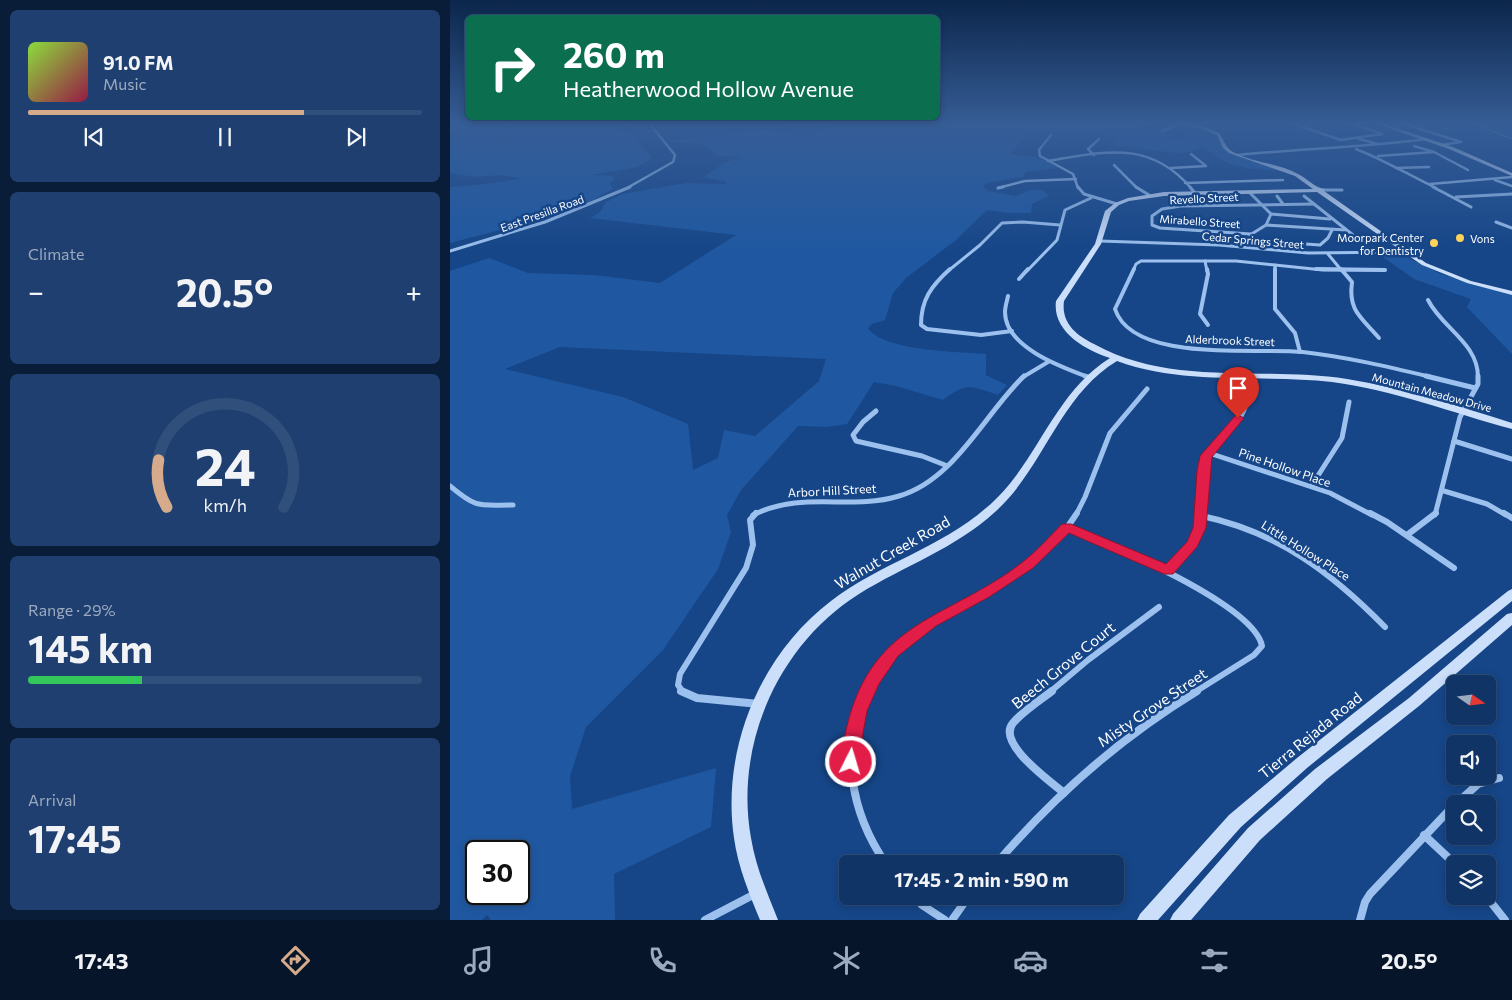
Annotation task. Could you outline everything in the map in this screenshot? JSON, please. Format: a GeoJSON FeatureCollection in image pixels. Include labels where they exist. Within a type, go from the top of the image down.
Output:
{"type":"FeatureCollection","features":[{"type":"Feature","properties":{"kind":"street","name":"East Presilla Road"},"geometry":{"type":"LineString","coordinates":[[450,251],[547,222],[612,196],[668,166]]}},
{"type":"Feature","properties":{"kind":"street"},"geometry":{"type":"LineString","coordinates":[[1058,166],[1070,172],[1076,179],[1080,191],[1091,198],[1117,204],[1149,195],[1342,190]]}},
{"type":"Feature","properties":{"kind":"street"},"geometry":{"type":"LineString","coordinates":[[1115,166],[1138,189],[1149,195]]}},
{"type":"Feature","properties":{"kind":"street"},"geometry":{"type":"LineString","coordinates":[[1169,166],[1194,193]]}},
{"type":"Feature","properties":{"kind":"street"},"geometry":{"type":"LineString","coordinates":[[1171,168],[1206,166]]}},
{"type":"Feature","properties":{"kind":"street"},"geometry":{"type":"LineString","coordinates":[[1274,166],[1284,169],[1321,190],[1427,261],[1465,277],[1512,291]]}},
{"type":"Feature","properties":{"kind":"street"},"geometry":{"type":"LineString","coordinates":[[1392,166],[1472,207]]}},
{"type":"Feature","properties":{"kind":"street"},"geometry":{"type":"LineString","coordinates":[[1460,166],[1468,170]]}},
{"type":"Feature","properties":{"kind":"street"},"geometry":{"type":"LineString","coordinates":[[1492,166],[1512,175]]}},
{"type":"Feature","properties":{"kind":"street"},"geometry":{"type":"LineString","coordinates":[[1395,168],[1429,167]]}},
{"type":"Feature","properties":{"kind":"street"},"geometry":{"type":"LineString","coordinates":[[1428,184],[1492,179],[1512,175]]}},
{"type":"Feature","properties":{"kind":"street"},"geometry":{"type":"LineString","coordinates":[[998,188],[1025,181],[1076,179]]}},
{"type":"Feature","properties":{"kind":"street"},"geometry":{"type":"LineString","coordinates":[[1492,179],[1512,186]]}},
{"type":"Feature","properties":{"kind":"street"},"geometry":{"type":"LineString","coordinates":[[1185,183],[1283,180]]}},
{"type":"Feature","properties":{"kind":"street"},"geometry":{"type":"LineString","coordinates":[[1321,190],[1405,252],[1430,267],[1460,279],[1512,291]]}},
{"type":"Feature","properties":{"kind":"street"},"geometry":{"type":"LineString","coordinates":[[1249,192],[1271,214],[1331,219]]}},
{"type":"Feature","properties":{"kind":"street"},"geometry":{"type":"LineString","coordinates":[[1456,198],[1512,194]]}},
{"type":"Feature","properties":{"kind":"street"},"geometry":{"type":"LineString","coordinates":[[1276,196],[1283,204]]}},
{"type":"Feature","properties":{"kind":"street"},"geometry":{"type":"LineString","coordinates":[[1304,196],[1353,235]]}},
{"type":"Feature","properties":{"kind":"street"},"geometry":{"type":"LineString","coordinates":[[1019,279],[1057,240],[1065,210],[1091,198]]}},
{"type":"Feature","properties":{"kind":"street","name":"Mountain Meadow Drive"},"geometry":{"type":"LineString","coordinates":[[1117,204],[1106,215],[1100,241],[1063,294],[1059,310],[1063,323],[1077,338],[1116,358],[1150,368],[1175,372],[1299,377],[1358,384],[1463,411],[1512,426]]}},
{"type":"Feature","properties":{"kind":"street","name":"Revello Street"},"geometry":{"type":"LineString","coordinates":[[1152,221],[1156,212],[1175,206],[1314,204]]}},
{"type":"Feature","properties":{"kind":"street"},"geometry":{"type":"LineString","coordinates":[[1250,247],[1249,240],[1251,234],[1266,225],[1271,214]]}},
{"type":"Feature","properties":{"kind":"street","name":"Mirabello Street"},"geometry":{"type":"LineString","coordinates":[[1152,221],[1152,225],[1160,228],[1251,234]]}},
{"type":"Feature","properties":{"kind":"street"},"geometry":{"type":"LineString","coordinates":[[1496,222],[1512,228]]}},
{"type":"Feature","properties":{"kind":"street"},"geometry":{"type":"LineString","coordinates":[[1012,332],[981,335],[927,329],[921,325],[924,301],[942,275],[980,246],[999,224],[1060,225]]}},
{"type":"Feature","properties":{"kind":"street"},"geometry":{"type":"LineString","coordinates":[[1266,225],[1346,230]]}},
{"type":"Feature","properties":{"kind":"street"},"geometry":{"type":"LineString","coordinates":[[1249,240],[1320,245],[1328,238],[1332,230]]}},
{"type":"Feature","properties":{"kind":"street","name":"Cedar Springs Street"},"geometry":{"type":"LineString","coordinates":[[1100,241],[1250,247],[1328,254],[1405,252]]}},
{"type":"Feature","properties":{"kind":"street"},"geometry":{"type":"LineString","coordinates":[[1328,254],[1352,282],[1350,298],[1354,309],[1379,338]]}},
{"type":"Feature","properties":{"kind":"street","name":"Alderbrook Street"},"geometry":{"type":"LineString","coordinates":[[1385,270],[1343,270],[1204,261],[1144,261],[1136,263],[1124,292],[1116,304],[1116,313],[1118,318],[1138,334],[1175,346],[1206,350],[1300,352],[1364,361],[1475,388]]}},
{"type":"Feature","properties":{"kind":"street"},"geometry":{"type":"LineString","coordinates":[[1204,261],[1208,266],[1208,274],[1200,314],[1208,325]]}},
{"type":"Feature","properties":{"kind":"street"},"geometry":{"type":"LineString","coordinates":[[1275,265],[1276,309],[1278,315],[1295,334],[1300,352]]}},
{"type":"Feature","properties":{"kind":"street"},"geometry":{"type":"LineString","coordinates":[[1008,296],[1007,318],[1012,332],[1023,345],[1048,362],[1088,377]]}},
{"type":"Feature","properties":{"kind":"street"},"geometry":{"type":"LineString","coordinates":[[1407,535],[1435,514],[1444,490],[1454,441],[1463,411],[1475,388],[1479,371],[1475,357],[1463,341],[1436,314],[1428,300]]}},
{"type":"Feature","properties":{"kind":"street","name":"Walnut Creek Road"},"geometry":{"type":"LineString","coordinates":[[769,920],[758,892],[744,843],[740,791],[746,738],[759,704],[783,658],[810,626],[834,604],[880,574],[950,538],[991,511],[1018,482],[1074,395],[1088,377],[1116,358]]}},
{"type":"Feature","properties":{"kind":"street","name":"Arbor Hill Street"},"geometry":{"type":"LineString","coordinates":[[759,704],[697,698],[681,691],[678,682],[680,674],[746,568],[753,545],[750,520],[752,514],[766,507],[789,503],[854,503],[888,498],[920,488],[945,465],[998,408],[1020,378],[1048,362]]}},
{"type":"Feature","properties":{"kind":"street"},"geometry":{"type":"LineString","coordinates":[[1067,527],[1168,571],[1193,544],[1202,516],[1203,471],[1209,453],[1247,404],[1248,390],[1240,375]]}},
{"type":"Feature","properties":{"kind":"street"},"geometry":{"type":"LineString","coordinates":[[881,855],[869,836],[860,814],[851,774],[851,749],[859,711],[873,680],[886,659],[908,638],[931,622],[984,593],[1028,564],[1067,527],[1086,496],[1111,432],[1147,389]]}},
{"type":"Feature","properties":{"kind":"street"},"geometry":{"type":"LineString","coordinates":[[1312,485],[1342,438],[1349,402]]}},
{"type":"Feature","properties":{"kind":"street"},"geometry":{"type":"LineString","coordinates":[[876,411],[864,419],[857,427],[853,434],[856,441],[922,456],[945,465]]}},
{"type":"Feature","properties":{"kind":"street"},"geometry":{"type":"LineString","coordinates":[[1454,441],[1512,459]]}},
{"type":"Feature","properties":{"kind":"street","name":"Pine Hollow Place"},"geometry":{"type":"LineString","coordinates":[[1209,453],[1312,485],[1371,513],[1407,535],[1454,568]]}},
{"type":"Feature","properties":{"kind":"street"},"geometry":{"type":"LineString","coordinates":[[450,486],[469,502],[478,505],[513,505]]}},
{"type":"Feature","properties":{"kind":"street"},"geometry":{"type":"LineString","coordinates":[[1444,490],[1487,504],[1512,518]]}},
{"type":"Feature","properties":{"kind":"street","name":"Little Hollow Place"},"geometry":{"type":"LineString","coordinates":[[1202,516],[1223,520],[1252,530],[1309,563],[1352,593],[1384,627]]}},
{"type":"Feature","properties":{"kind":"street","name":"Misty Grove Street"},"geometry":{"type":"LineString","coordinates":[[1004,855],[1018,838],[1064,793],[1136,730],[1254,655],[1260,649],[1262,642],[1256,631],[1202,590],[1168,571]]}},
{"type":"Feature","properties":{"kind":"street","name":"Tierra Rejada Road"},"geometry":{"type":"LineString","coordinates":[[1146,920],[1235,821],[1302,763],[1512,594]]}},
{"type":"Feature","properties":{"kind":"street","name":"Beech Grove Court"},"geometry":{"type":"LineString","coordinates":[[1064,793],[1014,748],[1009,740],[1012,724],[1088,660],[1159,607]]}},
{"type":"Feature","properties":{"kind":"street"},"geometry":{"type":"LineString","coordinates":[[1179,920],[1254,834],[1321,774],[1414,702],[1512,618]]}},
{"type":"Feature","properties":{"kind":"street"},"geometry":{"type":"LineString","coordinates":[[1465,795],[1478,784],[1499,778]]}},
{"type":"Feature","properties":{"kind":"street"},"geometry":{"type":"LineString","coordinates":[[1360,920],[1365,902],[1370,894],[1446,813]]}},
{"type":"Feature","properties":{"kind":"street"},"geometry":{"type":"LineString","coordinates":[[1424,835],[1446,856]]}},
{"type":"Feature","properties":{"kind":"street"},"geometry":{"type":"LineString","coordinates":[[704,920],[758,892]]}},
{"type":"Feature","properties":{"kind":"street"},"geometry":{"type":"LineString","coordinates":[[922,905],[945,920]]}},
{"type":"Feature","properties":{"kind":"street"},"geometry":{"type":"LineString","coordinates":[[952,920],[963,905]]}},
{"type":"Feature","properties":{"kind":"street"},"geometry":{"type":"LineString","coordinates":[[1493,905],[1505,920]]}},
{"type":"Feature","properties":{"kind":"shaded area"},"geometry":{"type":"Polygon","coordinates":[[[450,166],[639,166],[591,175],[612,176],[614,179],[610,183],[613,189],[578,208],[565,205],[540,215],[513,220],[510,224],[512,227],[450,243],[450,187],[520,178],[498,175],[477,177],[450,173],[450,166]]]}},
{"type":"Feature","properties":{"kind":"shaded area"},"geometry":{"type":"Polygon","coordinates":[[[720,166],[1054,166],[1058,168],[1026,172],[1023,177],[986,183],[983,187],[988,191],[1016,196],[1030,190],[1043,190],[1049,196],[1032,204],[1031,213],[987,210],[956,240],[906,278],[893,293],[885,320],[872,324],[868,328],[876,336],[905,346],[986,354],[986,375],[1007,385],[998,395],[969,387],[958,390],[943,400],[896,386],[874,382],[847,424],[827,427],[798,426],[741,490],[727,515],[731,532],[718,569],[663,650],[586,727],[570,776],[572,809],[716,768],[711,827],[614,874],[615,920],[491,920],[487,915],[482,920],[450,920],[450,271],[489,258],[528,273],[594,275],[660,283],[736,235],[590,218],[600,212],[606,202],[623,194],[686,183],[725,184],[727,182],[703,177],[720,166]],[[560,347],[505,369],[623,397],[688,424],[693,470],[718,458],[724,430],[755,436],[819,381],[826,359],[560,347]]]}},
{"type":"Feature","properties":{"kind":"shaded area"},"geometry":{"type":"Polygon","coordinates":[[[1238,166],[1271,166],[1288,171],[1248,168],[1238,166]]]}},
{"type":"Feature","properties":{"kind":"shaded area"},"geometry":{"type":"Polygon","coordinates":[[[1380,255],[1404,256],[1441,274],[1512,295],[1512,354],[1467,307],[1471,299],[1414,279],[1380,255]]]}},
{"type":"Feature","properties":{"kind":"place","name":"Vons"},"geometry":{"type":"Point","coordinates":[1460,238]}},
{"type":"Feature","properties":{"kind":"place","name":"Moorpark Center for Dentistry"},"geometry":{"type":"Point","coordinates":[1434,243]}},
{"type":"Feature","properties":{"kind":"route"},"geometry":{"type":"LineString","coordinates":[[851,762],[851,749],[859,711],[879,669],[893,651],[931,622],[1018,572],[1041,554],[1067,527],[1134,554],[1168,571],[1185,555],[1193,544],[1200,528],[1203,471],[1206,456],[1238,418]]}}]}
